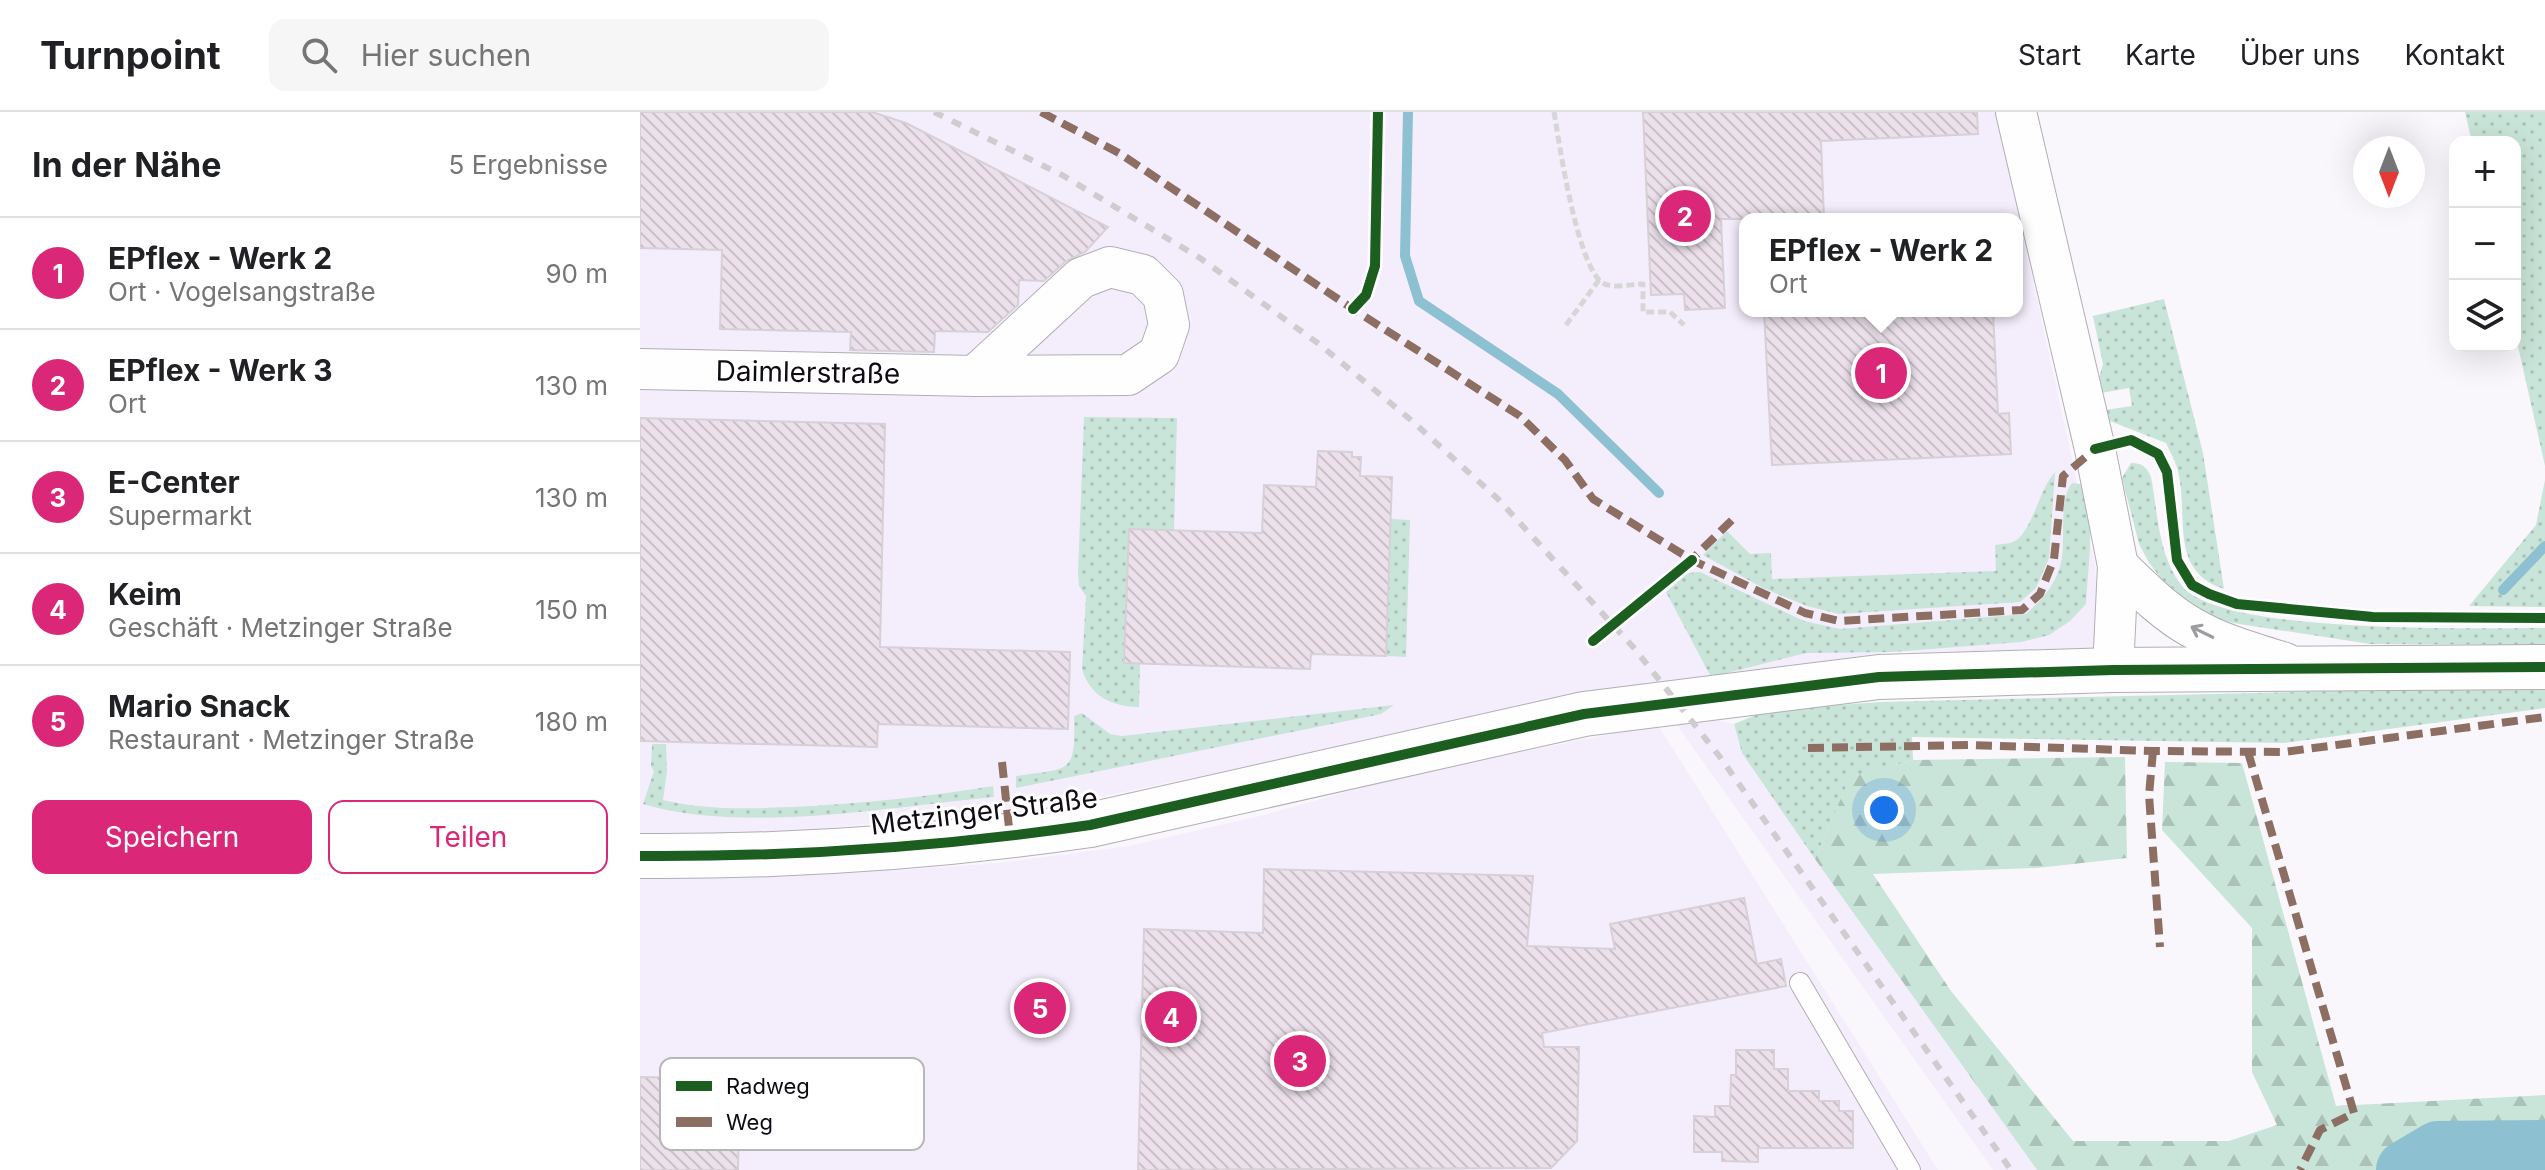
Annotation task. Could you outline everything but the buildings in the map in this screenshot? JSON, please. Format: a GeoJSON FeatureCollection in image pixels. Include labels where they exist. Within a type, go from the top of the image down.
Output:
{"type":"FeatureCollection","features":[{"type":"Feature","properties":{"kind":"street"},"geometry":{"type":"LineString","coordinates":[[2016,112],[2095,449],[2118,566],[2113,670]]}},
{"type":"Feature","properties":{"kind":"street","name":"Daimlerstraße"},"geometry":{"type":"LineString","coordinates":[[640,369],[975,376]]}},
{"type":"Feature","properties":{"kind":"street"},"geometry":{"type":"LineString","coordinates":[[2118,566],[2160,605],[2190,627],[2230,646],[2301,669]]}},
{"type":"Feature","properties":{"kind":"street","name":"Metzinger Straße"},"geometry":{"type":"LineString","coordinates":[[640,856],[844,850],[1010,837],[1090,825],[1584,714],[1879,677],[2113,670],[2545,667]]}},
{"type":"Feature","properties":{"kind":"lane"},"geometry":{"type":"LineString","coordinates":[[1800,983],[1910,1170]]}},
{"type":"Feature","properties":{"kind":"path"},"geometry":{"type":"LineString","coordinates":[[1554,112],[1563,168],[1582,245],[1599,280],[1607,285],[1643,284],[1643,312],[1670,312],[1684,325]]}},
{"type":"Feature","properties":{"kind":"path"},"geometry":{"type":"LineString","coordinates":[[1566,325],[1599,280]]}},
{"type":"Feature","properties":{"kind":"shaded area"},"geometry":{"type":"Polygon","coordinates":[[[640,112],[1996,112],[2018,213],[1739,213],[1739,317],[2023,317],[2023,235],[2095,564],[2101,644],[2094,651],[1892,652],[1760,670],[1578,698],[1090,799],[794,832],[640,838],[640,112]]]}},
{"type":"Feature","properties":{"kind":"shaded area"},"geometry":{"type":"Polygon","coordinates":[[[1710,718],[1734,724],[1742,753],[2037,1170],[1993,1170],[1674,721],[1710,718]]]}},
{"type":"Feature","properties":{"kind":"shaded area"},"geometry":{"type":"Polygon","coordinates":[[[1658,725],[1938,1170],[640,1170],[640,872],[753,874],[903,870],[998,863],[1129,846],[1260,816],[1413,773],[1658,725]]]}},
{"type":"Feature","properties":{"kind":"green space"},"geometry":{"type":"Polygon","coordinates":[[[2465,112],[2545,112],[2545,466],[2519,352],[2521,136],[2471,136],[2465,112]]]}},
{"type":"Feature","properties":{"kind":"green space"},"geometry":{"type":"Polygon","coordinates":[[[2164,299],[2203,453],[2224,589],[2206,581],[2188,555],[2178,471],[2166,443],[2110,421],[2105,410],[2132,406],[2129,388],[2101,393],[2098,382],[2103,364],[2093,316],[2164,299]]]}},
{"type":"Feature","properties":{"kind":"green space"},"geometry":{"type":"Polygon","coordinates":[[[1084,417],[1177,418],[1174,531],[1129,529],[1124,663],[1140,664],[1139,707],[1120,705],[1103,698],[1090,686],[1082,669],[1086,596],[1079,586],[1078,573],[1084,417]]]}},
{"type":"Feature","properties":{"kind":"green space"},"geometry":{"type":"Polygon","coordinates":[[[2131,463],[2144,466],[2151,477],[2163,548],[2174,574],[2182,586],[2206,602],[2246,613],[2296,621],[2411,628],[2545,628],[2545,645],[2370,644],[2233,623],[2198,612],[2173,595],[2139,544],[2122,478],[2131,463]]]}},
{"type":"Feature","properties":{"kind":"green space"},"geometry":{"type":"Polygon","coordinates":[[[2055,472],[2049,558],[2036,588],[2020,602],[1839,614],[1807,606],[1763,588],[1703,555],[1727,531],[1750,554],[1771,553],[1772,579],[1996,571],[1995,545],[2013,542],[2021,536],[2055,472]]]}},
{"type":"Feature","properties":{"kind":"green space"},"geometry":{"type":"Polygon","coordinates":[[[2545,480],[2545,607],[2469,606],[2536,525],[2545,480]]]}},
{"type":"Feature","properties":{"kind":"green space"},"geometry":{"type":"Polygon","coordinates":[[[2072,483],[2080,484],[2089,507],[2086,604],[2070,621],[2049,635],[2021,642],[1892,652],[1806,653],[1711,677],[1666,592],[1688,573],[1700,572],[1804,621],[1840,629],[2026,614],[2044,596],[2058,574],[2062,557],[2065,498],[2072,483]]]}},
{"type":"Feature","properties":{"kind":"green space"},"geometry":{"type":"Polygon","coordinates":[[[1391,519],[1410,520],[1406,657],[1386,656],[1391,519]]]}},
{"type":"Feature","properties":{"kind":"green space"},"geometry":{"type":"Polygon","coordinates":[[[2545,686],[2545,708],[2284,743],[1912,737],[1913,760],[1850,778],[1815,859],[1742,753],[1734,724],[1768,710],[1881,702],[2545,686]]]}},
{"type":"Feature","properties":{"kind":"green space"},"geometry":{"type":"Polygon","coordinates":[[[1394,705],[1381,714],[1016,788],[1016,776],[1048,772],[1066,765],[1073,749],[1074,716],[1082,713],[1110,734],[1122,736],[1394,705]]]}},
{"type":"Feature","properties":{"kind":"green space"},"geometry":{"type":"Polygon","coordinates":[[[652,744],[666,744],[667,771],[663,800],[679,803],[742,808],[816,806],[993,786],[994,797],[817,816],[726,817],[683,813],[643,804],[654,771],[651,766],[652,744]]]}},
{"type":"Feature","properties":{"kind":"green space"},"geometry":{"type":"Polygon","coordinates":[[[2125,757],[2127,858],[2037,868],[1873,874],[1951,991],[2073,1141],[2229,1141],[2277,1125],[2252,1072],[2252,928],[2162,830],[2165,762],[2242,763],[2336,1106],[2545,1095],[2545,1170],[2037,1170],[1815,859],[1850,777],[1913,760],[2125,757]]]}},
{"type":"Feature","properties":{"kind":"waterway"},"geometry":{"type":"LineString","coordinates":[[1408,112],[1405,256],[1419,301],[1558,394],[1659,493]]}},
{"type":"Feature","properties":{"kind":"waterway"},"geometry":{"type":"LineString","coordinates":[[2503,590],[2545,546]]}},
{"type":"Feature","properties":{"kind":"waterway"},"geometry":{"type":"LineString","coordinates":[[2406,1170],[2438,1151],[2545,1150]]}},
{"type":"Feature","properties":{"kind":"railway"},"geometry":{"type":"LineString","coordinates":[[934,112],[1062,175],[1200,258],[1319,344],[1411,420],[1498,499],[1634,648],[1720,757],[2011,1170]]}},
{"type":"Feature","properties":{"kind":"marked path"},"geometry":{"type":"LineString","coordinates":[[1041,112],[1119,153],[1520,416],[1565,460],[1593,499],[1692,560],[1805,613],[1839,621],[2022,610],[2040,594],[2054,559],[2063,476],[2095,449],[2102,447]]}},
{"type":"Feature","properties":{"kind":"marked path"},"geometry":{"type":"LineString","coordinates":[[1686,565],[1732,520]]}},
{"type":"Feature","properties":{"kind":"marked path"},"geometry":{"type":"LineString","coordinates":[[1808,748],[1971,745],[2284,752],[2545,717]]}},
{"type":"Feature","properties":{"kind":"marked path"},"geometry":{"type":"LineString","coordinates":[[2153,751],[2149,795],[2160,947]]}},
{"type":"Feature","properties":{"kind":"marked path"},"geometry":{"type":"LineString","coordinates":[[2248,752],[2354,1113],[2320,1130],[2300,1170]]}},
{"type":"Feature","properties":{"kind":"marked path"},"geometry":{"type":"LineString","coordinates":[[1002,762],[1010,837]]}},
{"type":"Feature","properties":{"kind":"cycle path"},"geometry":{"type":"LineString","coordinates":[[1353,309],[1366,295],[1375,266],[1378,112]]}},
{"type":"Feature","properties":{"kind":"cycle path"},"geometry":{"type":"LineString","coordinates":[[2095,449],[2131,440],[2158,454],[2167,472],[2177,560],[2192,585],[2209,594],[2237,604],[2373,617],[2545,618]]}},
{"type":"Feature","properties":{"kind":"cycle path"},"geometry":{"type":"LineString","coordinates":[[1593,641],[1692,560]]}},
{"type":"Feature","properties":{"kind":"cycle path"},"geometry":{"type":"LineString","coordinates":[[640,856],[753,855],[865,849],[1090,825],[1584,714],[1879,677],[2113,670],[2545,667]]}},
{"type":"Feature","properties":{"kind":"place","name":"EPflex - Werk 3"},"geometry":{"type":"Point","coordinates":[1685,216]}},
{"type":"Feature","properties":{"kind":"place","name":"EPflex - Werk 2"},"geometry":{"type":"Point","coordinates":[1881,373]}},
{"type":"Feature","properties":{"kind":"place","name":"Mario Snack"},"geometry":{"type":"Point","coordinates":[1040,1008]}},
{"type":"Feature","properties":{"kind":"place","name":"Keim"},"geometry":{"type":"Point","coordinates":[1171,1017]}},
{"type":"Feature","properties":{"kind":"place","name":"E-Center"},"geometry":{"type":"Point","coordinates":[1300,1061]}}]}
